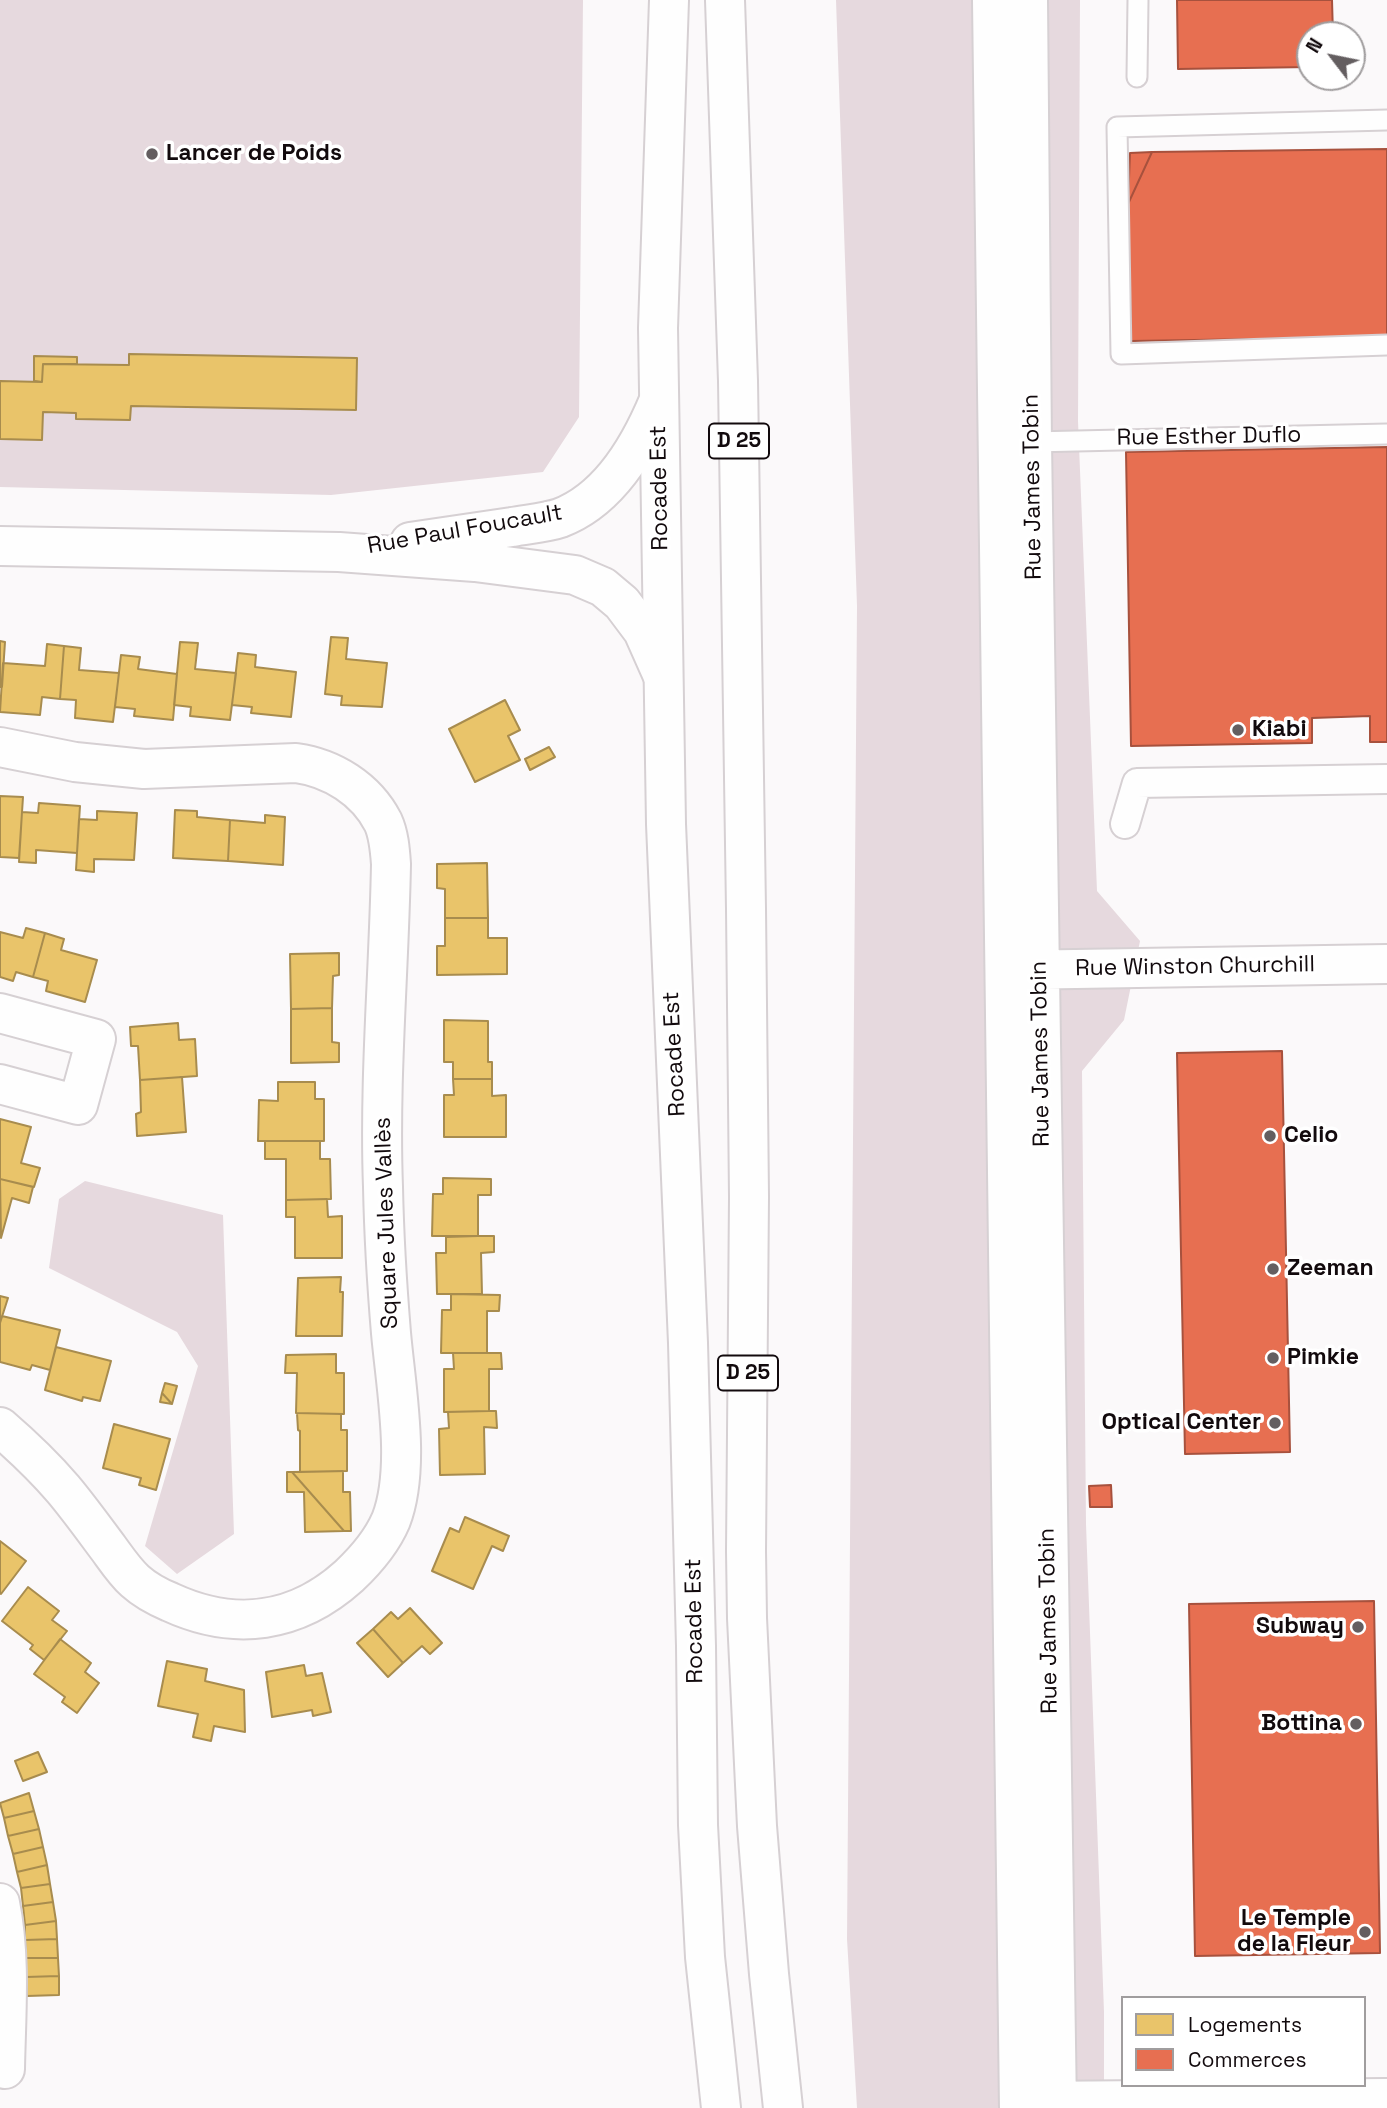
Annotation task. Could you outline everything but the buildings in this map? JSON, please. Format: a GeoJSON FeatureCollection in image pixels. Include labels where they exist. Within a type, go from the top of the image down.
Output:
{"type":"FeatureCollection","features":[{"type":"Feature","properties":{"kind":"street","name":"Rocade Est"},"geometry":{"type":"LineString","coordinates":[[669,0],[659,254],[668,894],[688,1343],[698,1825],[705,1958],[721,2108]]}},
{"type":"Feature","properties":{"kind":"street","name":"D 25"},"geometry":{"type":"LineString","coordinates":[[725,0],[738,381],[746,882],[749,1197],[747,1618],[757,1826],[783,2108]]}},
{"type":"Feature","properties":{"kind":"street","name":"Rue James Tobin"},"geometry":{"type":"LineString","coordinates":[[992,0],[1057,2104]]}},
{"type":"Feature","properties":{"kind":"street","name":"Rue James Tobin"},"geometry":{"type":"LineString","coordinates":[[1019,2105],[1022,970],[1032,442],[1028,0]]}},
{"type":"Feature","properties":{"kind":"street","name":"Rue Paul Foucault"},"geometry":{"type":"LineString","coordinates":[[339,552],[562,517],[589,502],[625,464],[648,427],[659,400]]}},
{"type":"Feature","properties":{"kind":"street","name":"Rue Paul Foucault"},"geometry":{"type":"LineString","coordinates":[[0,545],[339,552],[541,569],[575,575],[591,580],[613,594],[635,619],[653,650],[663,676]]}},
{"type":"Feature","properties":{"kind":"street","name":"Square Jules Vallès"},"geometry":{"type":"LineString","coordinates":[[0,747],[75,762],[144,769],[296,763],[309,765],[333,773],[346,781],[382,821],[387,834],[391,864],[382,1068],[383,1184],[390,1325],[401,1447],[399,1486],[390,1522],[381,1539],[366,1560],[329,1593],[300,1609],[276,1617],[231,1619],[200,1613],[170,1602],[133,1580],[62,1488],[0,1427]]}},
{"type":"Feature","properties":{"kind":"street"},"geometry":{"type":"LineString","coordinates":[[1125,824],[1137,783],[1387,779]]}},
{"type":"Feature","properties":{"kind":"street","name":"Rue Winston Churchill"},"geometry":{"type":"LineString","coordinates":[[1022,970],[1387,964]]}},
{"type":"Feature","properties":{"kind":"street"},"geometry":{"type":"LineString","coordinates":[[0,1013],[96,1039],[78,1105],[0,1084]]}},
{"type":"Feature","properties":{"kind":"street"},"geometry":{"type":"LineString","coordinates":[[0,1903],[7,1973],[5,2069]]}},
{"type":"Feature","properties":{"kind":"street"},"geometry":{"type":"LineString","coordinates":[[1019,2105],[1387,2098]]}},
{"type":"Feature","properties":{"kind":"lane"},"geometry":{"type":"LineString","coordinates":[[1137,77],[1138,0]]}},
{"type":"Feature","properties":{"kind":"lane"},"geometry":{"type":"LineString","coordinates":[[1387,120],[1117,127],[1121,354],[1387,345]]}},
{"type":"Feature","properties":{"kind":"lane","name":"Rue Esther Duflo"},"geometry":{"type":"LineString","coordinates":[[1032,442],[1387,434]]}},
{"type":"Feature","properties":{"kind":"shaded area"},"geometry":{"type":"Polygon","coordinates":[[[0,0],[583,0],[579,417],[543,472],[331,495],[0,487],[0,0]]]}},
{"type":"Feature","properties":{"kind":"shaded area"},"geometry":{"type":"Polygon","coordinates":[[[836,0],[1080,0],[1078,421],[1097,891],[1140,941],[1124,1020],[1082,1071],[1086,1524],[1104,2012],[1104,2108],[857,2108],[847,1939],[857,606],[836,0]]]}},
{"type":"Feature","properties":{"kind":"shaded area"},"geometry":{"type":"Polygon","coordinates":[[[85,1181],[223,1215],[234,1534],[177,1574],[145,1546],[198,1366],[177,1332],[49,1268],[59,1199],[85,1181]]]}},
{"type":"Feature","properties":{"kind":"place","name":"Lancer de Poids"},"geometry":{"type":"Point","coordinates":[152,154]}},
{"type":"Feature","properties":{"kind":"place","name":"Kiabi"},"geometry":{"type":"Point","coordinates":[1238,730]}},
{"type":"Feature","properties":{"kind":"place","name":"Celio"},"geometry":{"type":"Point","coordinates":[1270,1136]}},
{"type":"Feature","properties":{"kind":"place","name":"Zeeman"},"geometry":{"type":"Point","coordinates":[1273,1269]}},
{"type":"Feature","properties":{"kind":"place","name":"Pimkie"},"geometry":{"type":"Point","coordinates":[1273,1358]}},
{"type":"Feature","properties":{"kind":"place","name":"Optical Center"},"geometry":{"type":"Point","coordinates":[1275,1423]}},
{"type":"Feature","properties":{"kind":"place","name":"Subway"},"geometry":{"type":"Point","coordinates":[1358,1627]}},
{"type":"Feature","properties":{"kind":"place","name":"Bottina"},"geometry":{"type":"Point","coordinates":[1356,1724]}},
{"type":"Feature","properties":{"kind":"place","name":"Le Temple de la Fleur"},"geometry":{"type":"Point","coordinates":[1365,1932]}}]}
